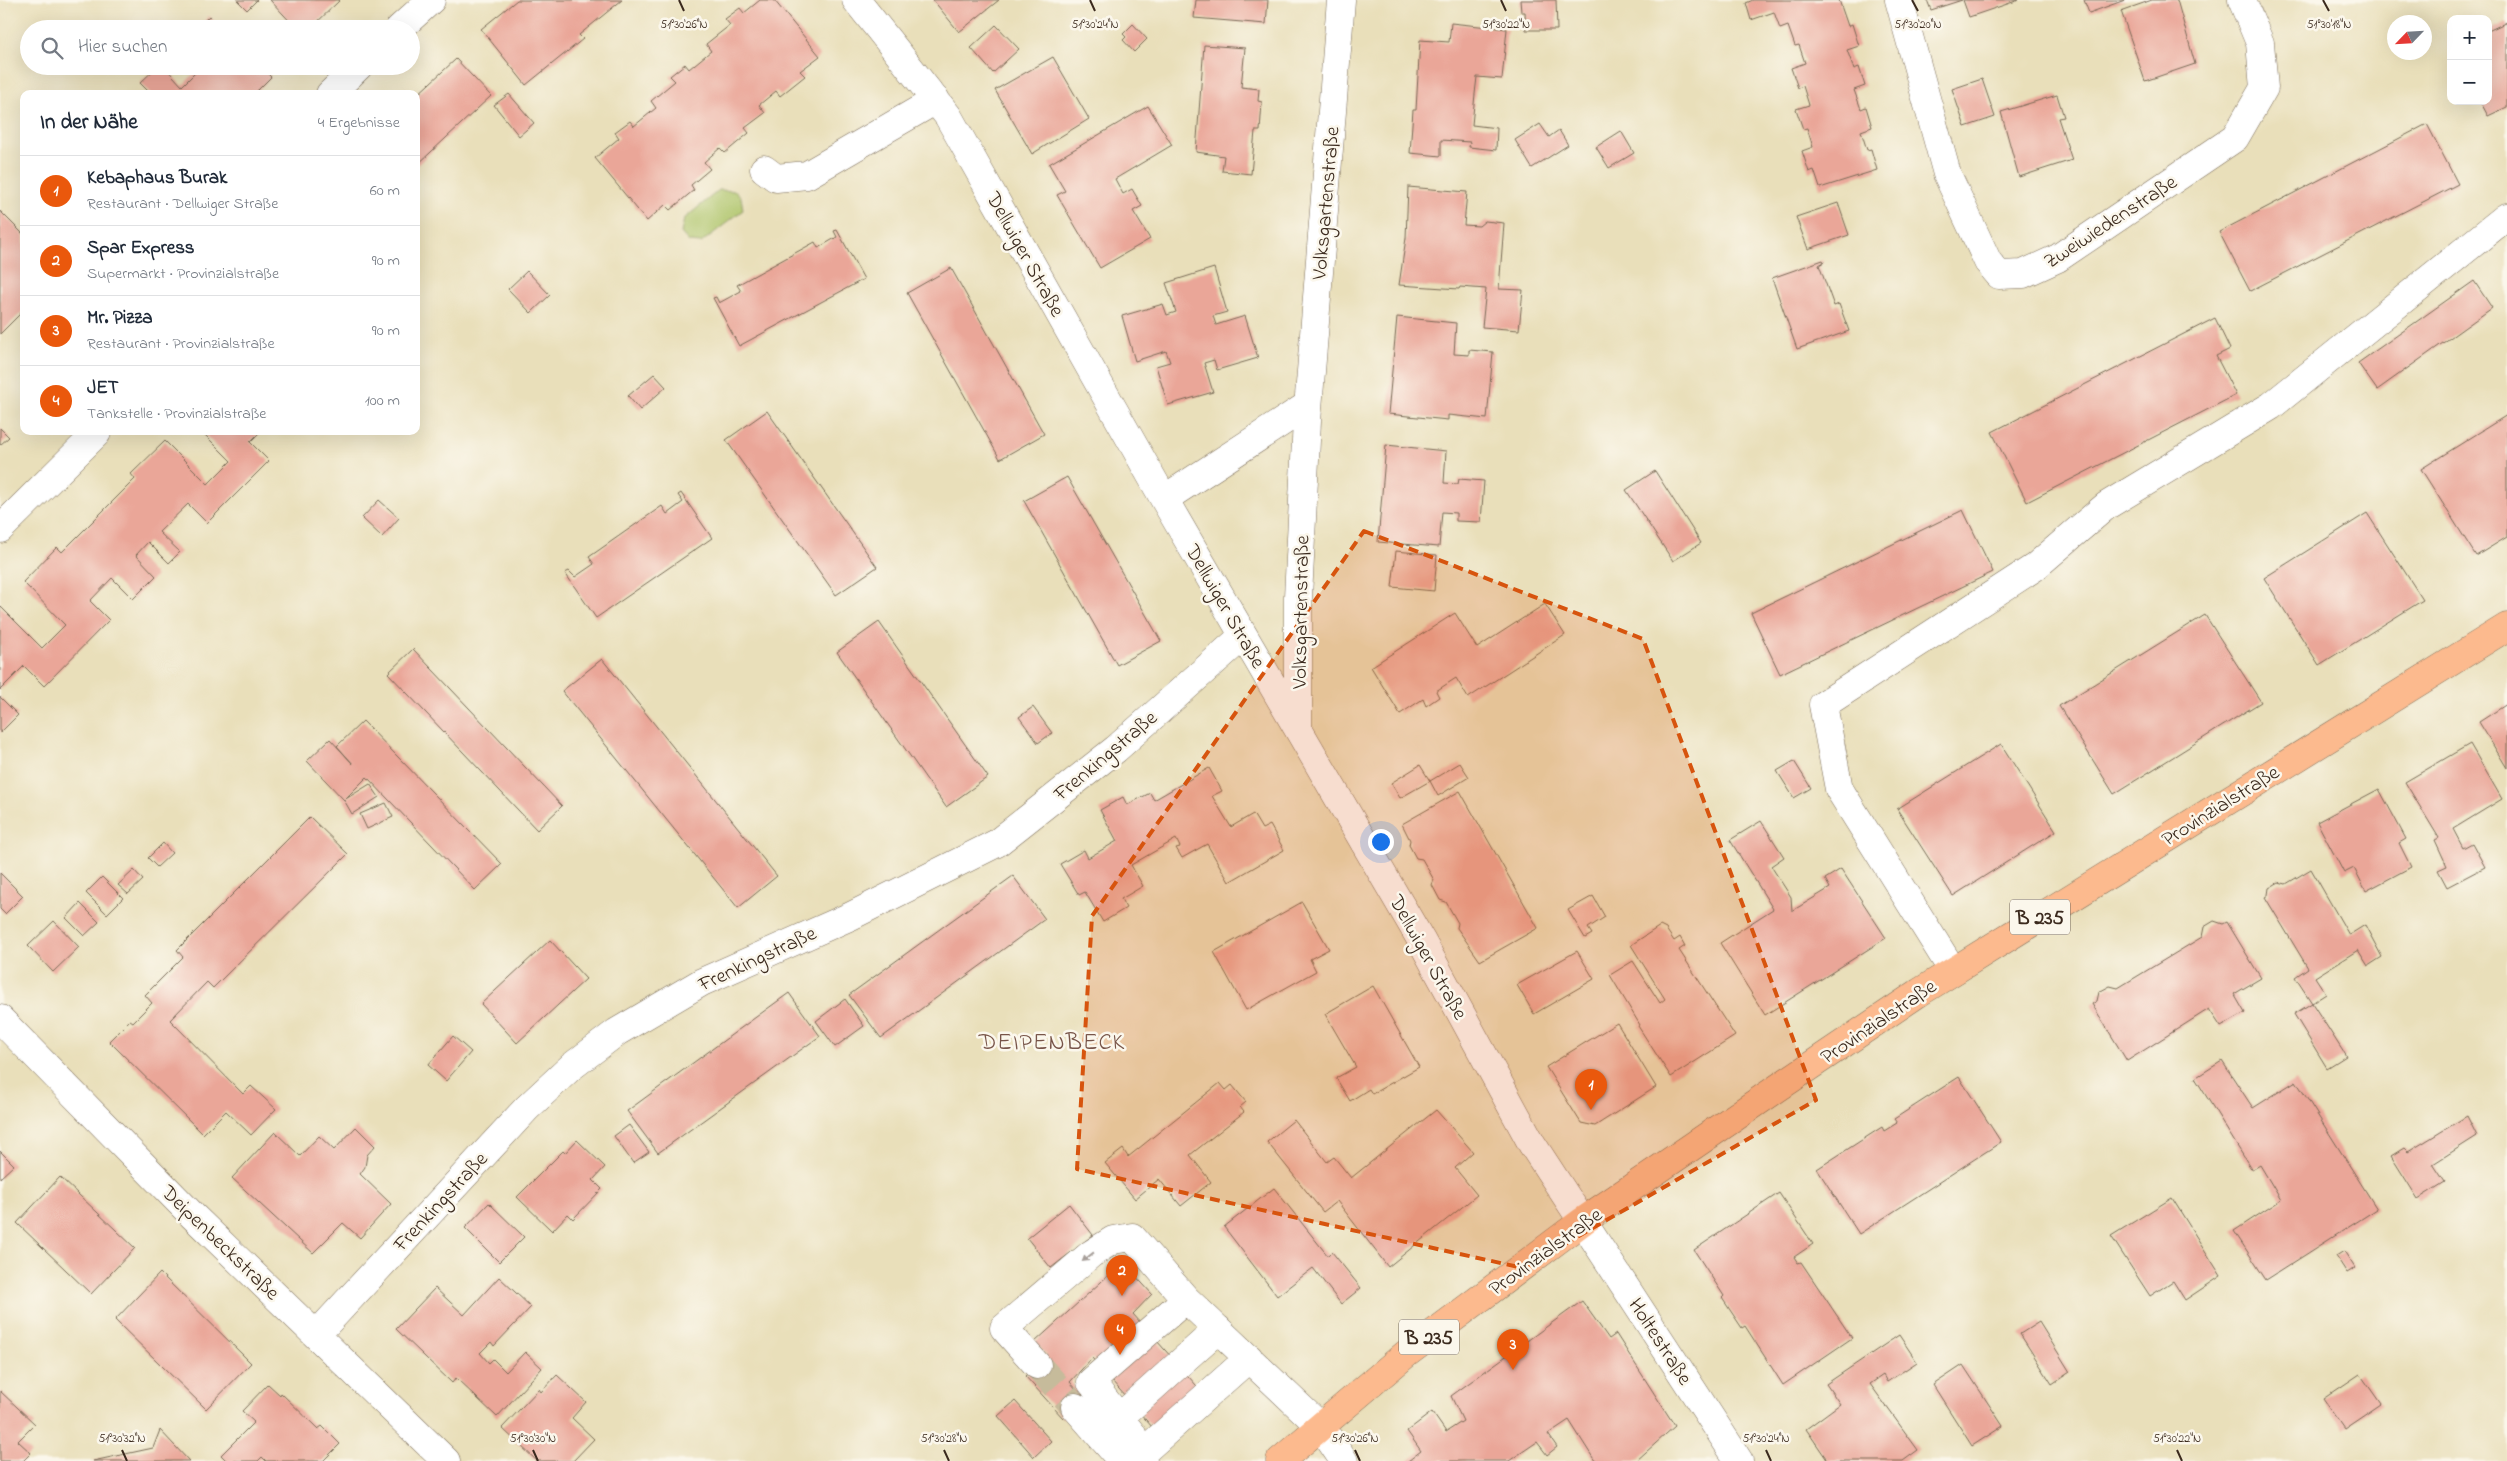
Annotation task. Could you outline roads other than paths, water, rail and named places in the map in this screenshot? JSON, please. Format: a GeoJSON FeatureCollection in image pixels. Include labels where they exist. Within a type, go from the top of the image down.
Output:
{"type":"FeatureCollection","features":[{"type":"Feature","properties":{"kind":"main road","name":"Provinzialstraße"},"geometry":{"type":"LineString","coordinates":[[1280,1461],[1406,1354],[1583,1221],[1953,971],[2507,627]]}},
{"type":"Feature","properties":{"kind":"street"},"geometry":{"type":"LineString","coordinates":[[409,20],[431,0]]}},
{"type":"Feature","properties":{"kind":"street","name":"Dellwiger Straße"},"geometry":{"type":"LineString","coordinates":[[856,0],[948,116],[1164,499],[1421,940],[1532,1144],[1583,1221]]}},
{"type":"Feature","properties":{"kind":"street","name":"Volksgartenstraße"},"geometry":{"type":"LineString","coordinates":[[1298,730],[1298,597],[1308,405],[1341,0]]}},
{"type":"Feature","properties":{"kind":"street","name":"Zweiwiedenstraße"},"geometry":{"type":"LineString","coordinates":[[1899,0],[1947,174],[1988,262],[1999,275],[2023,274],[2058,258],[2236,138],[2264,88],[2260,43],[2242,0]]}},
{"type":"Feature","properties":{"kind":"street"},"geometry":{"type":"LineString","coordinates":[[334,90],[350,75]]}},
{"type":"Feature","properties":{"kind":"street"},"geometry":{"type":"LineString","coordinates":[[764,169],[776,178],[807,175],[936,100]]}},
{"type":"Feature","properties":{"kind":"street"},"geometry":{"type":"LineString","coordinates":[[1953,971],[1839,790],[1823,705],[2035,567],[2106,506],[2271,406],[2507,218]]}},
{"type":"Feature","properties":{"kind":"street"},"geometry":{"type":"LineString","coordinates":[[1164,499],[1308,405]]}},
{"type":"Feature","properties":{"kind":"street"},"geometry":{"type":"LineString","coordinates":[[0,529],[95,435]]}},
{"type":"Feature","properties":{"kind":"street","name":"Frenkingstraße"},"geometry":{"type":"LineString","coordinates":[[316,1335],[527,1108],[571,1067],[617,1032],[702,982],[851,916],[997,842],[1116,749],[1243,636]]}},
{"type":"Feature","properties":{"kind":"street","name":"Deipenbeckstraße"},"geometry":{"type":"LineString","coordinates":[[0,1019],[192,1216],[446,1461]]}},
{"type":"Feature","properties":{"kind":"street","name":"Holtestraße"},"geometry":{"type":"LineString","coordinates":[[1583,1221],[1739,1461]]}},
{"type":"Feature","properties":{"kind":"street"},"geometry":{"type":"LineString","coordinates":[[1037,1365],[1004,1328],[1091,1254],[1113,1240],[1132,1237],[1186,1299],[1321,1426],[1344,1461]]}},
{"type":"Feature","properties":{"kind":"street"},"geometry":{"type":"LineString","coordinates":[[1135,1459],[1132,1434],[1091,1382],[1186,1299]]}},
{"type":"Feature","properties":{"kind":"street"},"geometry":{"type":"LineString","coordinates":[[1120,1417],[1218,1329]]}},
{"type":"Feature","properties":{"kind":"street"},"geometry":{"type":"LineString","coordinates":[[1135,1459],[1249,1358]]}},
{"type":"Feature","properties":{"kind":"street"},"geometry":{"type":"LineString","coordinates":[[1075,1407],[1135,1459]]}},
{"type":"Feature","properties":{"kind":"tunnel"},"geometry":{"type":"LineString","coordinates":[[1037,1365],[1075,1407]]}},
{"type":"Feature","properties":{"kind":"place","name":"Kebaphaus Burak"},"geometry":{"type":"Point","coordinates":[1591,1110]}},
{"type":"Feature","properties":{"kind":"place","name":"Spar Express"},"geometry":{"type":"Point","coordinates":[1122,1296]}},
{"type":"Feature","properties":{"kind":"place","name":"JET"},"geometry":{"type":"Point","coordinates":[1120,1355]}},
{"type":"Feature","properties":{"kind":"place","name":"Mr. Pizza"},"geometry":{"type":"Point","coordinates":[1513,1370]}},
{"type":"Feature","properties":{"kind":"district","name":"DEIPENBECK"},"geometry":{"type":"Point","coordinates":[1052,1041]}}]}
